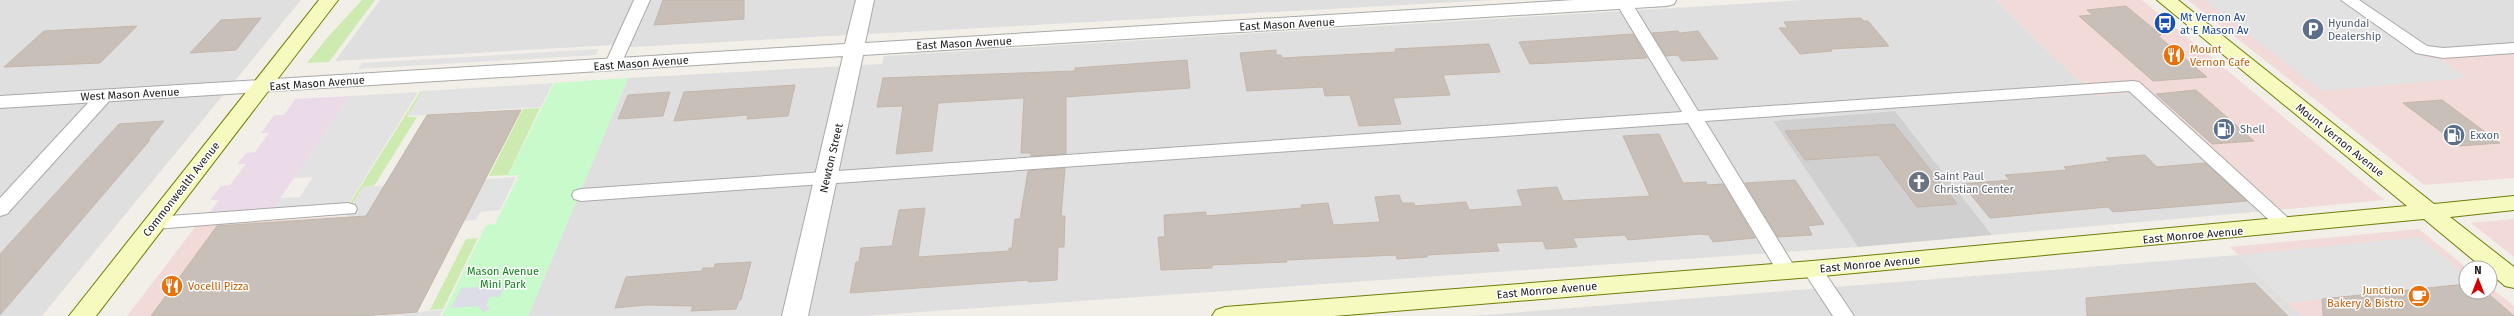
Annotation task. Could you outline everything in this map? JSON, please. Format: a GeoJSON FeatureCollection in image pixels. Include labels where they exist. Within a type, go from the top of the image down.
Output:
{"type":"FeatureCollection","features":[{"type":"Feature","properties":{"kind":"street","name":"Commonwealth Avenue"},"geometry":{"type":"LineString","coordinates":[[82,316],[329,0]]}},
{"type":"Feature","properties":{"kind":"street","name":"Commonwealth Avenue"},"geometry":{"type":"LineString","coordinates":[[280,62],[344,0]]}},
{"type":"Feature","properties":{"kind":"street","name":"Newton Street"},"geometry":{"type":"LineString","coordinates":[[795,316],[827,178],[865,0]]}},
{"type":"Feature","properties":{"kind":"street","name":"East Mason Avenue"},"geometry":{"type":"LineString","coordinates":[[261,86],[1667,0]]}},
{"type":"Feature","properties":{"kind":"street","name":"Mount Vernon Avenue"},"geometry":{"type":"LineString","coordinates":[[2166,0],[2514,280]]}},
{"type":"Feature","properties":{"kind":"street","name":"West Mason Avenue"},"geometry":{"type":"LineString","coordinates":[[0,102],[261,86]]}},
{"type":"Feature","properties":{"kind":"street","name":"East Monroe Avenue"},"geometry":{"type":"LineString","coordinates":[[1225,316],[1266,314],[1812,269],[2288,226],[2514,202]]}},
{"type":"Feature","properties":{"kind":"lane"},"geometry":{"type":"LineString","coordinates":[[613,64],[642,0]]}},
{"type":"Feature","properties":{"kind":"lane"},"geometry":{"type":"LineString","coordinates":[[2349,0],[2422,50],[2443,53],[2514,48]]}},
{"type":"Feature","properties":{"kind":"lane"},"geometry":{"type":"LineString","coordinates":[[1624,3],[1787,271]]}},
{"type":"Feature","properties":{"kind":"lane"},"geometry":{"type":"LineString","coordinates":[[581,196],[2133,86],[2288,226]]}},
{"type":"Feature","properties":{"kind":"lane"},"geometry":{"type":"LineString","coordinates":[[0,210],[105,95]]}},
{"type":"Feature","properties":{"kind":"lane"},"geometry":{"type":"LineString","coordinates":[[155,223],[348,209]]}},
{"type":"Feature","properties":{"kind":"lane"},"geometry":{"type":"LineString","coordinates":[[1812,269],[1844,316]]}},
{"type":"Feature","properties":{"kind":"shaded area"},"geometry":{"type":"Polygon","coordinates":[[[0,0],[301,0],[42,316],[0,316],[0,0]]]}},
{"type":"Feature","properties":{"kind":"shaded area"},"geometry":{"type":"Polygon","coordinates":[[[380,0],[1494,0],[631,47],[614,45],[335,61],[380,0]]]}},
{"type":"Feature","properties":{"kind":"shaded area"},"geometry":{"type":"Polygon","coordinates":[[[1803,0],[1996,0],[2094,96],[2149,91],[2277,210],[1992,235],[1895,111],[1773,121],[1858,247],[863,316],[528,316],[628,78],[882,64],[884,56],[1803,0]]]}},
{"type":"Feature","properties":{"kind":"shaded area"},"geometry":{"type":"Polygon","coordinates":[[[1996,0],[2142,0],[2384,200],[2277,210],[2149,91],[2094,96],[1996,0]]]}},
{"type":"Feature","properties":{"kind":"shaded area"},"geometry":{"type":"Polygon","coordinates":[[[2188,0],[2346,0],[2429,54],[2514,49],[2514,178],[2424,185],[2188,0]]]}},
{"type":"Feature","properties":{"kind":"shaded area","name":"Hyundai Dealership"},"geometry":{"type":"Polygon","coordinates":[[[2204,0],[2343,0],[2427,58],[2439,58],[2467,78],[2322,91],[2204,0]]]}},
{"type":"Feature","properties":{"kind":"shaded area"},"geometry":{"type":"Polygon","coordinates":[[[2351,0],[2514,0],[2514,49],[2429,54],[2351,0]]]}},
{"type":"Feature","properties":{"kind":"shaded area"},"geometry":{"type":"Polygon","coordinates":[[[598,49],[596,55],[358,69],[362,63],[598,49]]]}},
{"type":"Feature","properties":{"kind":"shaded area"},"geometry":{"type":"Polygon","coordinates":[[[553,83],[541,107],[408,116],[423,91],[553,83]]]}},
{"type":"Feature","properties":{"kind":"shaded area"},"geometry":{"type":"Polygon","coordinates":[[[418,92],[349,203],[273,208],[280,198],[300,197],[313,177],[294,178],[350,96],[418,92]]]}},
{"type":"Feature","properties":{"kind":"shaded area"},"geometry":{"type":"Polygon","coordinates":[[[350,96],[273,209],[209,213],[219,200],[210,200],[221,186],[230,185],[246,164],[237,164],[246,153],[255,152],[269,133],[261,133],[274,115],[284,115],[295,99],[350,96]]]}},
{"type":"Feature","properties":{"kind":"shaded area"},"geometry":{"type":"Polygon","coordinates":[[[1895,111],[1992,235],[1858,247],[1773,121],[1895,111]]]}},
{"type":"Feature","properties":{"kind":"shaded area"},"geometry":{"type":"Polygon","coordinates":[[[516,177],[500,210],[480,212],[476,220],[337,230],[363,187],[516,177]]]}},
{"type":"Feature","properties":{"kind":"shaded area"},"geometry":{"type":"Polygon","coordinates":[[[344,216],[281,316],[127,316],[196,226],[344,216]]]}},
{"type":"Feature","properties":{"kind":"shaded area"},"geometry":{"type":"Polygon","coordinates":[[[2514,219],[2514,257],[2471,223],[2514,219]]]}},
{"type":"Feature","properties":{"kind":"shaded area"},"geometry":{"type":"Polygon","coordinates":[[[2419,229],[2458,261],[2458,300],[2498,300],[2498,293],[2514,306],[2514,316],[2301,316],[2230,247],[2419,229]]]}},
{"type":"Feature","properties":{"kind":"shaded area"},"geometry":{"type":"Polygon","coordinates":[[[2420,237],[2458,269],[2458,285],[2288,303],[2238,255],[2420,237]]]}},
{"type":"Feature","properties":{"kind":"shaded area"},"geometry":{"type":"Polygon","coordinates":[[[2238,255],[2301,316],[1471,316],[2238,255]]]}},
{"type":"Feature","properties":{"kind":"shaded area"},"geometry":{"type":"Polygon","coordinates":[[[505,285],[500,297],[490,297],[486,305],[490,309],[483,312],[478,306],[451,308],[461,288],[505,285]]]}},
{"type":"Feature","properties":{"kind":"shaded area"},"geometry":{"type":"Polygon","coordinates":[[[443,310],[440,316],[364,316],[443,310]]]}},
{"type":"Feature","properties":{"kind":"green space"},"geometry":{"type":"Polygon","coordinates":[[[362,0],[375,0],[329,62],[307,63],[327,38],[362,0]]]}},
{"type":"Feature","properties":{"kind":"green space","name":"Mason Avenue Mini Park"},"geometry":{"type":"Polygon","coordinates":[[[628,78],[528,316],[442,316],[486,225],[495,224],[519,175],[508,176],[554,83],[628,78]]]}},
{"type":"Feature","properties":{"kind":"green space"},"geometry":{"type":"Polygon","coordinates":[[[423,91],[407,117],[417,117],[374,186],[363,187],[353,203],[350,203],[420,92],[423,91]]]}},
{"type":"Feature","properties":{"kind":"green space"},"geometry":{"type":"Polygon","coordinates":[[[540,108],[508,175],[489,176],[523,109],[540,108]]]}},
{"type":"Feature","properties":{"kind":"green space"},"geometry":{"type":"Polygon","coordinates":[[[478,238],[443,309],[430,310],[466,239],[478,238]]]}},
{"type":"Feature","properties":{"kind":"building"},"geometry":{"type":"Polygon","coordinates":[[[663,0],[744,0],[744,19],[654,25],[663,0]]]}},
{"type":"Feature","properties":{"kind":"building"},"geometry":{"type":"Polygon","coordinates":[[[2126,6],[2161,35],[2158,36],[2207,77],[2153,81],[2079,16],[2093,15],[2087,10],[2126,6]]]}},
{"type":"Feature","properties":{"kind":"building"},"geometry":{"type":"Polygon","coordinates":[[[261,18],[236,50],[190,53],[221,20],[261,18]]]}},
{"type":"Feature","properties":{"kind":"building"},"geometry":{"type":"Polygon","coordinates":[[[1861,18],[1864,21],[1868,21],[1889,46],[1830,49],[1832,51],[1800,54],[1779,28],[1788,28],[1784,22],[1861,18]]]}},
{"type":"Feature","properties":{"kind":"building"},"geometry":{"type":"Polygon","coordinates":[[[137,26],[100,63],[4,67],[44,31],[137,26]]]}},
{"type":"Feature","properties":{"kind":"building"},"geometry":{"type":"Polygon","coordinates":[[[1678,31],[1680,33],[1698,31],[1718,59],[1682,61],[1678,55],[1666,56],[1652,33],[1678,31]]]}},
{"type":"Feature","properties":{"kind":"building"},"geometry":{"type":"Polygon","coordinates":[[[1633,34],[1647,58],[1530,64],[1519,42],[1633,34]]]}},
{"type":"Feature","properties":{"kind":"building"},"geometry":{"type":"Polygon","coordinates":[[[1489,44],[1500,72],[1443,75],[1450,95],[1393,98],[1401,124],[1359,126],[1350,95],[1325,96],[1323,87],[1247,91],[1240,53],[1276,50],[1276,55],[1281,55],[1282,58],[1396,52],[1395,49],[1489,44]]]}},
{"type":"Feature","properties":{"kind":"building"},"geometry":{"type":"Polygon","coordinates":[[[1187,60],[1190,88],[1066,97],[1066,154],[1031,156],[1031,153],[1021,153],[1024,98],[938,103],[932,151],[896,154],[903,106],[877,107],[883,78],[1075,71],[1075,68],[1187,60]]]}},
{"type":"Feature","properties":{"kind":"building"},"geometry":{"type":"Polygon","coordinates":[[[795,85],[788,116],[747,119],[748,115],[674,121],[684,92],[795,85]]]}},
{"type":"Feature","properties":{"kind":"building"},"geometry":{"type":"Polygon","coordinates":[[[2196,90],[2254,141],[2212,144],[2156,94],[2196,90]]]}},
{"type":"Feature","properties":{"kind":"building"},"geometry":{"type":"Polygon","coordinates":[[[670,92],[663,116],[618,119],[628,95],[670,92]]]}},
{"type":"Feature","properties":{"kind":"building"},"geometry":{"type":"Polygon","coordinates":[[[2442,100],[2500,143],[2460,146],[2403,103],[2442,100]]]}},
{"type":"Feature","properties":{"kind":"building"},"geometry":{"type":"Polygon","coordinates":[[[521,110],[417,312],[361,316],[151,316],[217,226],[366,216],[427,115],[521,110]]]}},
{"type":"Feature","properties":{"kind":"building"},"geometry":{"type":"Polygon","coordinates":[[[164,121],[148,140],[150,140],[0,315],[0,254],[119,124],[164,121]]]}},
{"type":"Feature","properties":{"kind":"building","name":"Saint Paul Christian Center"},"geometry":{"type":"Polygon","coordinates":[[[1894,124],[1957,204],[1917,207],[1878,155],[1805,160],[1785,131],[1894,124]]]}},
{"type":"Feature","properties":{"kind":"building"},"geometry":{"type":"Polygon","coordinates":[[[1659,134],[1683,183],[1706,182],[1707,185],[1723,184],[1755,238],[1713,242],[1709,235],[1700,234],[1628,240],[1625,235],[1573,238],[1577,247],[1546,249],[1543,241],[1496,243],[1499,251],[1427,255],[1427,257],[1397,259],[1396,255],[1286,260],[1287,262],[1212,265],[1212,268],[1161,270],[1158,237],[1165,237],[1164,215],[1206,212],[1206,216],[1302,208],[1301,205],[1328,203],[1333,225],[1380,222],[1375,197],[1399,195],[1402,203],[1414,203],[1415,206],[1466,202],[1469,210],[1523,206],[1517,190],[1557,187],[1563,201],[1650,196],[1623,136],[1659,134]]]}},
{"type":"Feature","properties":{"kind":"building"},"geometry":{"type":"Polygon","coordinates":[[[2145,155],[2157,167],[2205,163],[2247,201],[2113,212],[2108,207],[1990,218],[1962,184],[2010,180],[2005,175],[2067,170],[2064,167],[2110,161],[2106,158],[2145,155]]]}},
{"type":"Feature","properties":{"kind":"building"},"geometry":{"type":"Polygon","coordinates":[[[1065,168],[1061,216],[1065,216],[1064,247],[1058,247],[1057,280],[1028,282],[1029,280],[850,293],[856,262],[859,262],[861,248],[892,246],[899,210],[925,208],[918,257],[1009,251],[1009,248],[1012,248],[1015,219],[1020,219],[1028,171],[1065,168]]]}},
{"type":"Feature","properties":{"kind":"building"},"geometry":{"type":"Polygon","coordinates":[[[1795,180],[1824,224],[1808,226],[1812,235],[1778,237],[1745,183],[1795,180]]]}},
{"type":"Feature","properties":{"kind":"building"},"geometry":{"type":"Polygon","coordinates":[[[751,262],[741,300],[739,300],[736,309],[691,311],[693,306],[646,305],[615,308],[626,277],[702,271],[703,268],[714,268],[715,264],[751,262]]]}},
{"type":"Feature","properties":{"kind":"building"},"geometry":{"type":"Polygon","coordinates":[[[2255,283],[2288,316],[2087,316],[2086,298],[2255,283]]]}},
{"type":"Feature","properties":{"kind":"building","name":"Junction Bakery & Bistro"},"geometry":{"type":"Polygon","coordinates":[[[2458,285],[2458,300],[2495,300],[2514,316],[2323,316],[2322,299],[2458,285]]]}},
{"type":"Feature","properties":{"kind":"place","name":"Mt Vernon Av at E Mason Av"},"geometry":{"type":"Point","coordinates":[2165,23]}},
{"type":"Feature","properties":{"kind":"place","name":"Hyundai Dealership"},"geometry":{"type":"Point","coordinates":[2313,29]}},
{"type":"Feature","properties":{"kind":"place","name":"Mount Vernon Cafe"},"geometry":{"type":"Point","coordinates":[2174,55]}},
{"type":"Feature","properties":{"kind":"place","name":"Shell"},"geometry":{"type":"Point","coordinates":[2224,129]}},
{"type":"Feature","properties":{"kind":"place","name":"Exxon"},"geometry":{"type":"Point","coordinates":[2454,135]}},
{"type":"Feature","properties":{"kind":"place","name":"Saint Paul Christian Center"},"geometry":{"type":"Point","coordinates":[1919,182]}},
{"type":"Feature","properties":{"kind":"place","name":"Vocelli Pizza"},"geometry":{"type":"Point","coordinates":[172,286]}},
{"type":"Feature","properties":{"kind":"place","name":"Junction Bakery & Bistro"},"geometry":{"type":"Point","coordinates":[2419,296]}}]}
